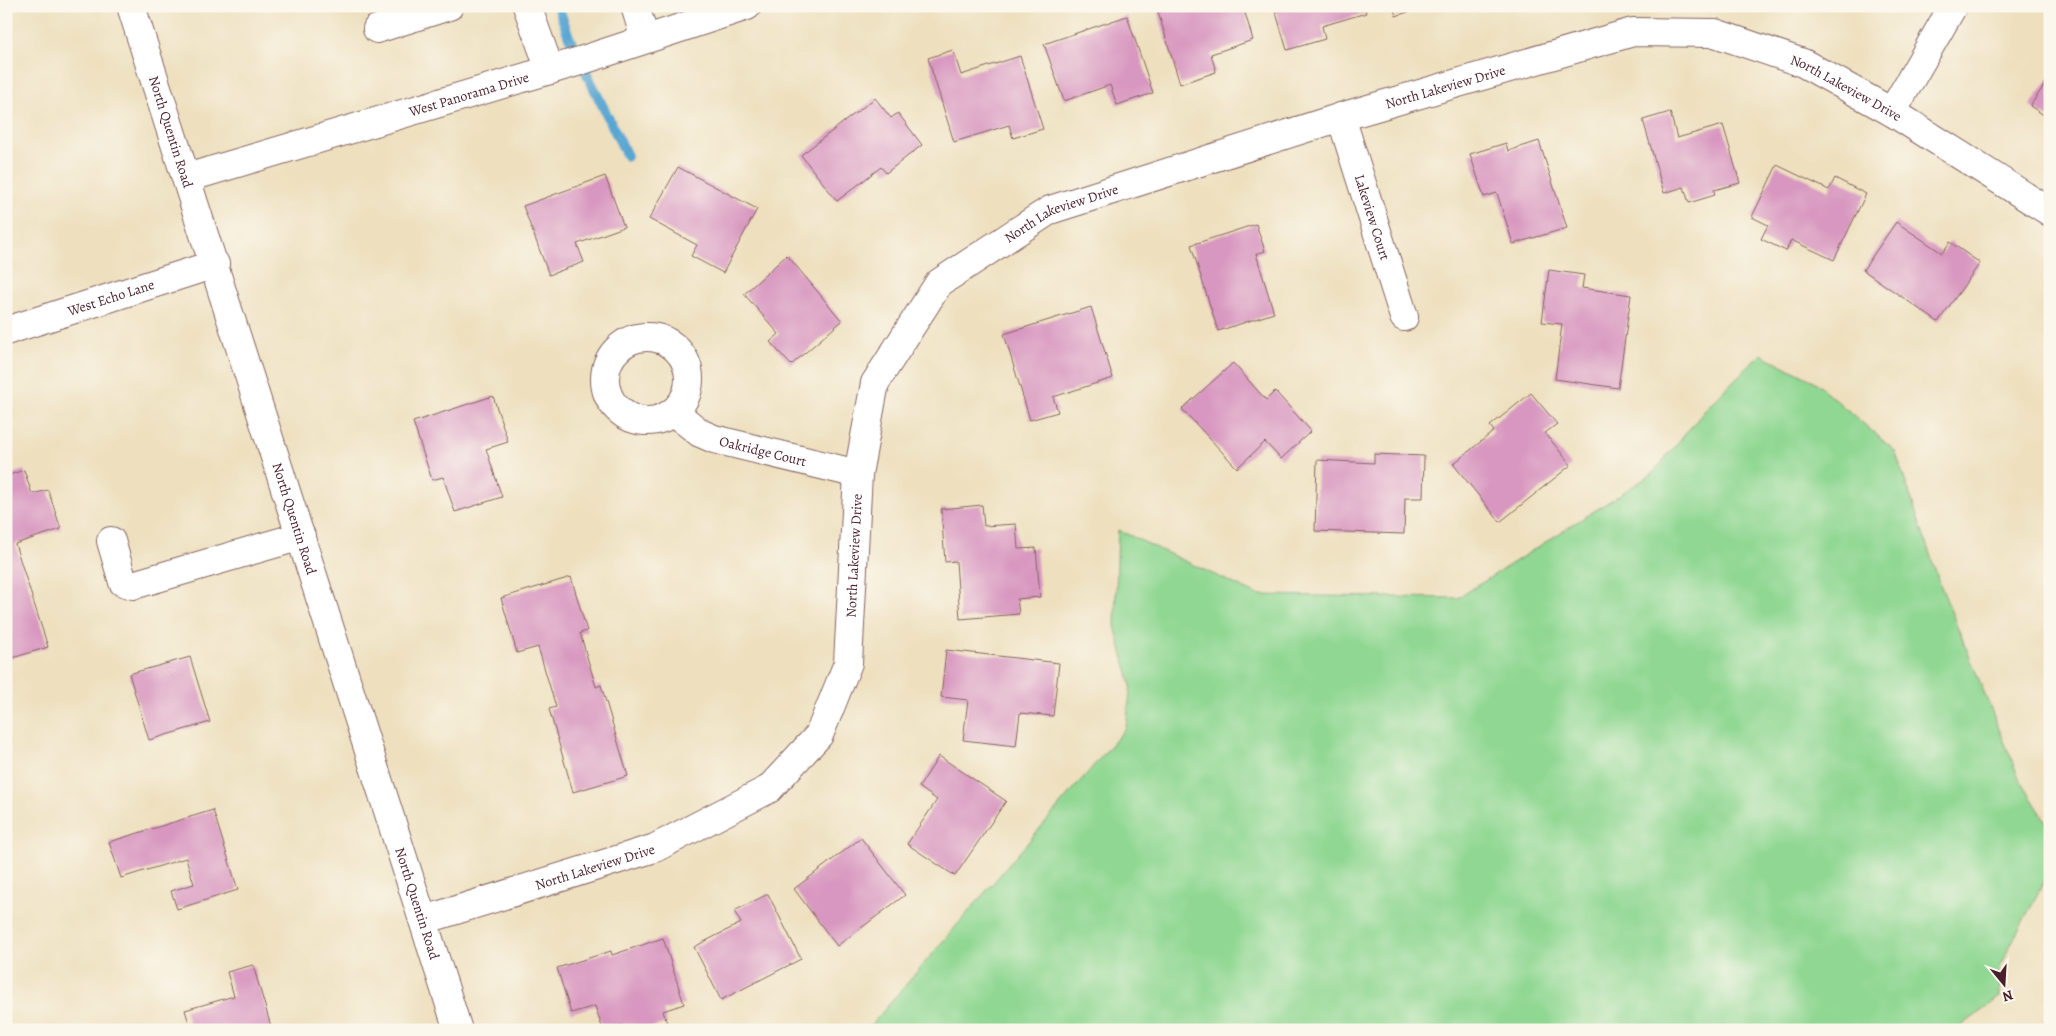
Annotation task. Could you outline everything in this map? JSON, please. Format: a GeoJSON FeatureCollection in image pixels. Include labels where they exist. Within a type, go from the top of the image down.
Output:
{"type":"FeatureCollection","features":[{"type":"Feature","properties":{"kind":"street","name":"North Quentin Road"},"geometry":{"type":"LineString","coordinates":[[131,6],[215,264],[458,1030]]}},
{"type":"Feature","properties":{"kind":"street"},"geometry":{"type":"LineString","coordinates":[[377,29],[449,6]]}},
{"type":"Feature","properties":{"kind":"street"},"geometry":{"type":"LineString","coordinates":[[527,6],[550,70]]}},
{"type":"Feature","properties":{"kind":"street"},"geometry":{"type":"LineString","coordinates":[[635,6],[646,39]]}},
{"type":"Feature","properties":{"kind":"street","name":"West Panorama Drive"},"geometry":{"type":"LineString","coordinates":[[187,178],[550,70],[748,6]]}},
{"type":"Feature","properties":{"kind":"street"},"geometry":{"type":"LineString","coordinates":[[1892,112],[1953,6]]}},
{"type":"Feature","properties":{"kind":"street","name":"North Lakeview Drive"},"geometry":{"type":"LineString","coordinates":[[424,920],[655,848],[769,789],[819,735],[848,663],[858,474],[875,383],[939,283],[1050,210],[1340,116],[1633,32],[1715,33],[1803,63],[1892,112],[2050,212]]}},
{"type":"Feature","properties":{"kind":"street","name":"Lakeview Court"},"geometry":{"type":"LineString","coordinates":[[1340,116],[1404,317]]}},
{"type":"Feature","properties":{"kind":"street","name":"West Echo Lane"},"geometry":{"type":"LineString","coordinates":[[6,331],[215,264]]}},
{"type":"Feature","properties":{"kind":"street","name":"Oakridge Court"},"geometry":{"type":"LineString","coordinates":[[674,412],[700,433],[714,440],[858,474]]}},
{"type":"Feature","properties":{"kind":"street"},"geometry":{"type":"LineString","coordinates":[[111,541],[123,582],[133,586],[301,536]]}},
{"type":"Feature","properties":{"kind":"green space"},"geometry":{"type":"Polygon","coordinates":[[[1761,354],[1815,382],[1895,451],[1940,584],[2019,778],[2050,828],[2050,870],[2000,965],[2000,997],[1956,1030],[867,1030],[1126,728],[1131,685],[1115,626],[1118,530],[1258,595],[1458,598],[1652,474],[1711,403],[1761,354]]]}},
{"type":"Feature","properties":{"kind":"building"},"geometry":{"type":"Polygon","coordinates":[[[1178,6],[1243,6],[1253,40],[1211,54],[1216,72],[1180,84],[1158,12],[1178,6]]]}},
{"type":"Feature","properties":{"kind":"building"},"geometry":{"type":"Polygon","coordinates":[[[1274,6],[1364,6],[1366,13],[1322,26],[1325,39],[1287,50],[1274,6]]]}},
{"type":"Feature","properties":{"kind":"building"},"geometry":{"type":"Polygon","coordinates":[[[1393,6],[1423,6],[1423,7],[1396,16],[1393,6]]]}},
{"type":"Feature","properties":{"kind":"building"},"geometry":{"type":"Polygon","coordinates":[[[1127,16],[1153,93],[1117,105],[1110,85],[1064,101],[1044,44],[1127,16]]]}},
{"type":"Feature","properties":{"kind":"building"},"geometry":{"type":"Polygon","coordinates":[[[953,50],[961,75],[1020,56],[1043,129],[1013,138],[1009,125],[954,142],[928,58],[953,50]]]}},
{"type":"Feature","properties":{"kind":"building"},"geometry":{"type":"Polygon","coordinates":[[[2050,77],[2050,119],[2030,106],[2050,77]]]}},
{"type":"Feature","properties":{"kind":"building"},"geometry":{"type":"Polygon","coordinates":[[[875,98],[891,118],[898,113],[922,145],[886,173],[881,167],[837,201],[801,155],[875,98]]]}},
{"type":"Feature","properties":{"kind":"building"},"geometry":{"type":"Polygon","coordinates":[[[1670,112],[1677,138],[1723,125],[1740,183],[1714,190],[1715,195],[1689,203],[1684,187],[1664,193],[1643,120],[1670,112]]]}},
{"type":"Feature","properties":{"kind":"building"},"geometry":{"type":"Polygon","coordinates":[[[1539,141],[1567,228],[1513,244],[1497,193],[1484,197],[1470,154],[1506,143],[1508,151],[1539,141]]]}},
{"type":"Feature","properties":{"kind":"building"},"geometry":{"type":"Polygon","coordinates":[[[1777,165],[1829,190],[1835,178],[1866,194],[1834,260],[1791,240],[1786,251],[1761,239],[1768,225],[1752,217],[1777,165]]]}},
{"type":"Feature","properties":{"kind":"building"},"geometry":{"type":"Polygon","coordinates":[[[678,167],[757,209],[723,273],[691,256],[697,245],[649,219],[678,167]]]}},
{"type":"Feature","properties":{"kind":"building"},"geometry":{"type":"Polygon","coordinates":[[[605,176],[624,227],[577,244],[584,262],[549,275],[523,206],[605,176]]]}},
{"type":"Feature","properties":{"kind":"building"},"geometry":{"type":"Polygon","coordinates":[[[1896,222],[1942,253],[1950,242],[1980,263],[1938,322],[1863,270],[1896,222]]]}},
{"type":"Feature","properties":{"kind":"building"},"geometry":{"type":"Polygon","coordinates":[[[1256,224],[1265,251],[1256,254],[1274,313],[1218,331],[1191,245],[1256,224]]]}},
{"type":"Feature","properties":{"kind":"building"},"geometry":{"type":"Polygon","coordinates":[[[787,255],[842,321],[791,365],[770,342],[779,334],[744,294],[787,255]]]}},
{"type":"Feature","properties":{"kind":"building"},"geometry":{"type":"Polygon","coordinates":[[[1549,270],[1584,275],[1582,288],[1631,295],[1618,388],[1555,379],[1562,324],[1542,322],[1549,270]]]}},
{"type":"Feature","properties":{"kind":"building"},"geometry":{"type":"Polygon","coordinates":[[[1091,307],[1113,378],[1053,397],[1058,412],[1030,420],[1004,334],[1091,307]]]}},
{"type":"Feature","properties":{"kind":"building"},"geometry":{"type":"Polygon","coordinates":[[[1233,363],[1266,400],[1275,391],[1311,431],[1281,459],[1265,442],[1237,468],[1182,409],[1233,363]]]}},
{"type":"Feature","properties":{"kind":"building"},"geometry":{"type":"Polygon","coordinates":[[[1531,393],[1557,424],[1545,433],[1571,465],[1500,522],[1453,464],[1494,431],[1490,426],[1531,393]]]}},
{"type":"Feature","properties":{"kind":"building"},"geometry":{"type":"Polygon","coordinates":[[[493,396],[508,442],[486,449],[502,497],[455,512],[443,477],[432,480],[413,422],[493,396]]]}},
{"type":"Feature","properties":{"kind":"building"},"geometry":{"type":"Polygon","coordinates":[[[1374,454],[1424,456],[1423,498],[1405,498],[1404,534],[1315,531],[1317,460],[1374,463],[1374,454]]]}},
{"type":"Feature","properties":{"kind":"building"},"geometry":{"type":"Polygon","coordinates":[[[24,470],[32,494],[48,490],[61,529],[15,544],[48,647],[6,660],[6,476],[24,470]]]}},
{"type":"Feature","properties":{"kind":"building"},"geometry":{"type":"Polygon","coordinates":[[[982,505],[984,526],[1016,524],[1018,549],[1036,548],[1040,597],[1017,599],[1019,614],[960,619],[956,561],[945,562],[941,509],[982,505]]]}},
{"type":"Feature","properties":{"kind":"building"},"geometry":{"type":"Polygon","coordinates":[[[571,577],[587,631],[580,633],[596,687],[601,685],[628,776],[573,792],[549,709],[556,707],[538,647],[517,653],[501,598],[571,577]]]}},
{"type":"Feature","properties":{"kind":"building"},"geometry":{"type":"Polygon","coordinates":[[[946,650],[1059,663],[1053,716],[1020,713],[1016,746],[963,740],[968,700],[941,697],[946,650]]]}},
{"type":"Feature","properties":{"kind":"building"},"geometry":{"type":"Polygon","coordinates":[[[190,657],[210,722],[149,740],[129,674],[190,657]]]}},
{"type":"Feature","properties":{"kind":"building"},"geometry":{"type":"Polygon","coordinates":[[[939,756],[1006,801],[955,876],[907,844],[937,800],[919,787],[939,756]]]}},
{"type":"Feature","properties":{"kind":"building"},"geometry":{"type":"Polygon","coordinates":[[[213,810],[238,890],[177,909],[171,891],[194,884],[186,858],[121,878],[109,842],[213,810]]]}},
{"type":"Feature","properties":{"kind":"building"},"geometry":{"type":"Polygon","coordinates":[[[861,838],[905,895],[837,946],[794,889],[861,838]]]}},
{"type":"Feature","properties":{"kind":"building"},"geometry":{"type":"Polygon","coordinates":[[[768,894],[801,959],[721,1000],[694,947],[741,923],[734,911],[768,894]]]}},
{"type":"Feature","properties":{"kind":"building"},"geometry":{"type":"Polygon","coordinates":[[[663,938],[684,1004],[663,1011],[667,1023],[644,1030],[624,1030],[623,1025],[603,1030],[595,1006],[571,1013],[557,968],[611,951],[612,955],[663,938]]]}},
{"type":"Feature","properties":{"kind":"building"},"geometry":{"type":"Polygon","coordinates":[[[253,965],[272,1030],[191,1030],[185,1010],[234,996],[227,972],[253,965]]]}},
{"type":"Feature","properties":{"kind":"building"},"geometry":{"type":"Polygon","coordinates":[[[2045,1021],[2050,1023],[2050,1030],[2042,1030],[2045,1021]]]}},
{"type":"Feature","properties":{"kind":"waterway"},"geometry":{"type":"LineString","coordinates":[[558,6],[569,37],[627,156]]}}]}
